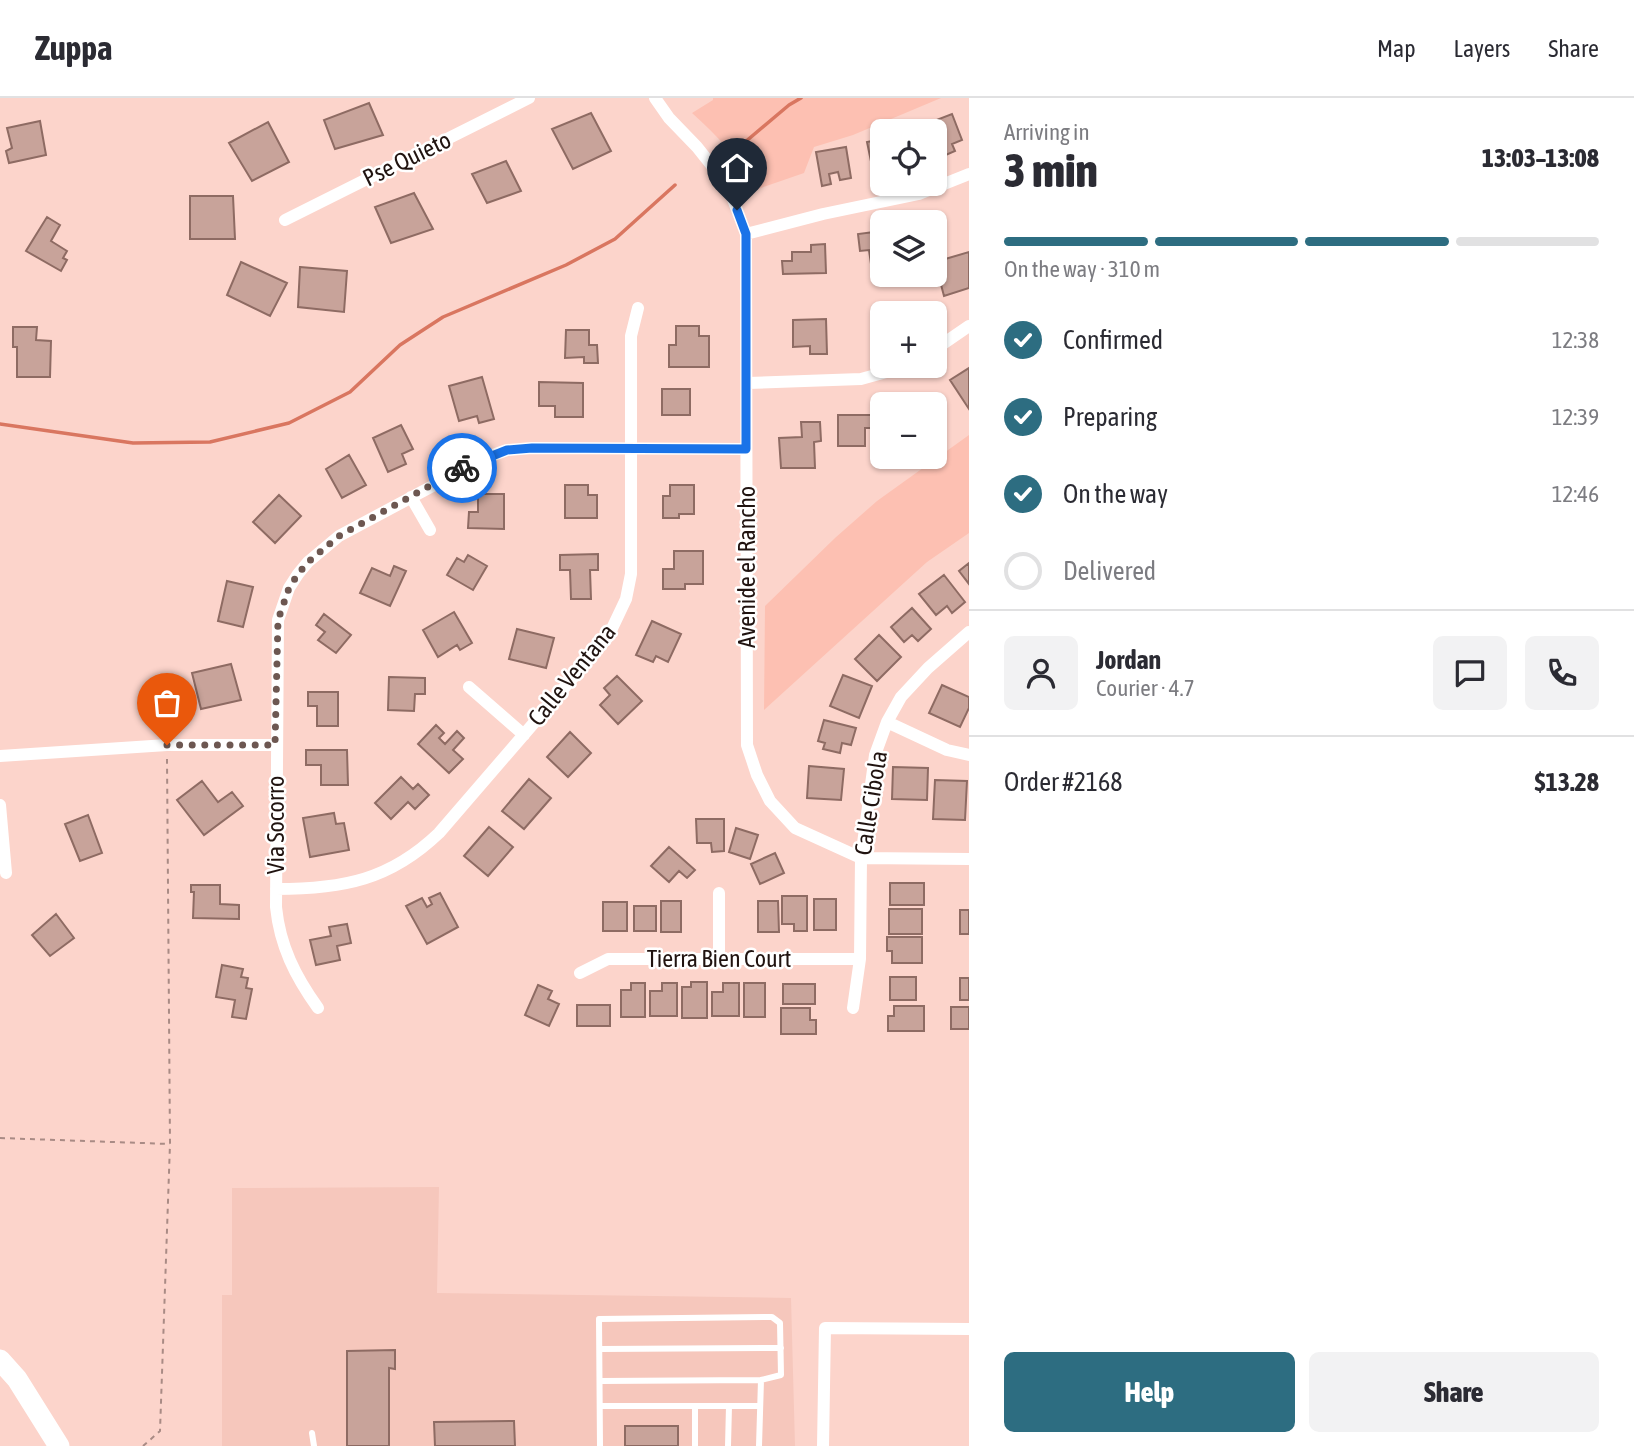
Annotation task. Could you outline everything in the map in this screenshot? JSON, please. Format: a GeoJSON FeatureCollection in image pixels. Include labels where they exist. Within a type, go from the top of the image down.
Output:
{"type":"FeatureCollection","features":[{"type":"Feature","properties":{"kind":"highway"},"geometry":{"type":"LineString","coordinates":[[0,1360],[17,1379],[60,1446]]}},
{"type":"Feature","properties":{"kind":"street","name":"Pse Quieto"},"geometry":{"type":"LineString","coordinates":[[285,220],[529,98]]}},
{"type":"Feature","properties":{"kind":"street","name":"Avenide el Rancho"},"geometry":{"type":"LineString","coordinates":[[655,98],[728,186],[746,234],[747,745],[757,775],[770,801],[795,828],[861,858],[969,859]]}},
{"type":"Feature","properties":{"kind":"street"},"geometry":{"type":"LineString","coordinates":[[746,234],[822,214],[919,194],[969,174]]}},
{"type":"Feature","properties":{"kind":"street","name":"Calle Ventana"},"geometry":{"type":"LineString","coordinates":[[276,890],[306,890],[366,879],[393,868],[420,851],[439,833],[608,637],[626,599],[631,574],[631,336],[638,308]]}},
{"type":"Feature","properties":{"kind":"street"},"geometry":{"type":"LineString","coordinates":[[947,341],[969,326]]}},
{"type":"Feature","properties":{"kind":"street"},"geometry":{"type":"LineString","coordinates":[[748,383],[870,377]]}},
{"type":"Feature","properties":{"kind":"street","name":"Via Socorro"},"geometry":{"type":"LineString","coordinates":[[318,1008],[287,957],[278,926],[276,890],[278,620],[289,588],[308,562],[339,536],[466,467],[507,450],[746,449]]}},
{"type":"Feature","properties":{"kind":"street"},"geometry":{"type":"LineString","coordinates":[[411,497],[430,530]]}},
{"type":"Feature","properties":{"kind":"street","name":"Calle Cibola"},"geometry":{"type":"LineString","coordinates":[[853,1008],[860,959],[861,858],[875,755],[887,722],[901,697],[928,668],[969,632]]}},
{"type":"Feature","properties":{"kind":"street"},"geometry":{"type":"LineString","coordinates":[[469,687],[524,735]]}},
{"type":"Feature","properties":{"kind":"street"},"geometry":{"type":"LineString","coordinates":[[887,722],[947,750],[969,755]]}},
{"type":"Feature","properties":{"kind":"street"},"geometry":{"type":"LineString","coordinates":[[0,756],[167,745],[275,745]]}},
{"type":"Feature","properties":{"kind":"street"},"geometry":{"type":"LineString","coordinates":[[0,805],[6,873]]}},
{"type":"Feature","properties":{"kind":"street"},"geometry":{"type":"LineString","coordinates":[[719,893],[719,959]]}},
{"type":"Feature","properties":{"kind":"street","name":"Tierra Bien Court"},"geometry":{"type":"LineString","coordinates":[[580,973],[608,959],[860,959]]}},
{"type":"Feature","properties":{"kind":"street"},"geometry":{"type":"LineString","coordinates":[[823,1446],[825,1328],[969,1329]]}},
{"type":"Feature","properties":{"kind":"lane"},"geometry":{"type":"LineString","coordinates":[[600,1381],[761,1380],[781,1375],[780,1323],[772,1317],[599,1319],[600,1446]]}},
{"type":"Feature","properties":{"kind":"lane"},"geometry":{"type":"LineString","coordinates":[[600,1349],[781,1348]]}},
{"type":"Feature","properties":{"kind":"lane"},"geometry":{"type":"LineString","coordinates":[[759,1446],[761,1380]]}},
{"type":"Feature","properties":{"kind":"lane"},"geometry":{"type":"LineString","coordinates":[[600,1406],[760,1406]]}},
{"type":"Feature","properties":{"kind":"lane"},"geometry":{"type":"LineString","coordinates":[[695,1406],[695,1446]]}},
{"type":"Feature","properties":{"kind":"lane"},"geometry":{"type":"LineString","coordinates":[[729,1406],[729,1446]]}},
{"type":"Feature","properties":{"kind":"lane"},"geometry":{"type":"LineString","coordinates":[[312,1433],[314,1446]]}},
{"type":"Feature","properties":{"kind":"path"},"geometry":{"type":"LineString","coordinates":[[142,1446],[160,1431],[170,1144],[167,745]]}},
{"type":"Feature","properties":{"kind":"path"},"geometry":{"type":"LineString","coordinates":[[0,1138],[170,1144]]}},
{"type":"Feature","properties":{"kind":"shaded area"},"geometry":{"type":"Polygon","coordinates":[[[941,98],[891,119],[870,119],[870,128],[814,147],[804,173],[758,189],[728,149],[692,113],[713,100],[941,98]]]}},
{"type":"Feature","properties":{"kind":"shaded area"},"geometry":{"type":"Polygon","coordinates":[[[969,435],[969,533],[927,562],[764,710],[765,606],[877,501],[922,469],[947,469],[947,451],[969,435]]]}},
{"type":"Feature","properties":{"kind":"shaded area"},"geometry":{"type":"Polygon","coordinates":[[[439,1187],[437,1293],[791,1298],[795,1446],[222,1446],[222,1295],[232,1295],[232,1188],[439,1187]]]}},
{"type":"Feature","properties":{"kind":"building"},"geometry":{"type":"Polygon","coordinates":[[[369,103],[383,135],[335,149],[324,120],[369,103]]]}},
{"type":"Feature","properties":{"kind":"building"},"geometry":{"type":"Polygon","coordinates":[[[591,113],[611,151],[573,169],[552,129],[591,113]]]}},
{"type":"Feature","properties":{"kind":"building"},"geometry":{"type":"Polygon","coordinates":[[[952,114],[962,140],[952,144],[955,151],[947,154],[947,119],[939,119],[952,114]]]}},
{"type":"Feature","properties":{"kind":"building"},"geometry":{"type":"Polygon","coordinates":[[[40,121],[46,155],[9,163],[6,151],[12,148],[7,128],[40,121]]]}},
{"type":"Feature","properties":{"kind":"building"},"geometry":{"type":"Polygon","coordinates":[[[268,122],[289,162],[252,181],[229,143],[268,122]]]}},
{"type":"Feature","properties":{"kind":"building"},"geometry":{"type":"Polygon","coordinates":[[[846,147],[851,178],[840,180],[838,172],[829,174],[831,184],[822,186],[816,152],[846,147]]]}},
{"type":"Feature","properties":{"kind":"building"},"geometry":{"type":"Polygon","coordinates":[[[506,161],[521,191],[487,203],[472,174],[506,161]]]}},
{"type":"Feature","properties":{"kind":"building"},"geometry":{"type":"Polygon","coordinates":[[[414,193],[433,229],[391,243],[375,207],[414,193]]]}},
{"type":"Feature","properties":{"kind":"building"},"geometry":{"type":"Polygon","coordinates":[[[190,196],[233,196],[235,239],[190,239],[190,196]]]}},
{"type":"Feature","properties":{"kind":"building"},"geometry":{"type":"Polygon","coordinates":[[[47,217],[60,225],[51,241],[67,251],[63,258],[67,260],[61,271],[26,251],[47,217]]]}},
{"type":"Feature","properties":{"kind":"building"},"geometry":{"type":"Polygon","coordinates":[[[870,232],[870,257],[869,250],[860,251],[858,234],[870,232]]]}},
{"type":"Feature","properties":{"kind":"building"},"geometry":{"type":"Polygon","coordinates":[[[825,244],[826,273],[783,274],[782,261],[792,261],[792,252],[811,252],[811,245],[825,244]]]}},
{"type":"Feature","properties":{"kind":"building"},"geometry":{"type":"Polygon","coordinates":[[[969,252],[969,288],[944,296],[942,287],[947,287],[947,258],[969,252]]]}},
{"type":"Feature","properties":{"kind":"building"},"geometry":{"type":"Polygon","coordinates":[[[241,262],[287,283],[270,316],[227,295],[241,262]]]}},
{"type":"Feature","properties":{"kind":"building"},"geometry":{"type":"Polygon","coordinates":[[[300,267],[347,271],[344,312],[298,307],[300,267]]]}},
{"type":"Feature","properties":{"kind":"building"},"geometry":{"type":"Polygon","coordinates":[[[826,319],[827,354],[810,354],[810,346],[793,347],[793,320],[826,319]]]}},
{"type":"Feature","properties":{"kind":"building"},"geometry":{"type":"Polygon","coordinates":[[[676,326],[699,326],[699,336],[709,336],[709,367],[669,367],[669,345],[676,345],[676,326]]]}},
{"type":"Feature","properties":{"kind":"building"},"geometry":{"type":"Polygon","coordinates":[[[13,327],[37,327],[36,340],[51,341],[50,377],[17,377],[17,347],[13,347],[13,327]]]}},
{"type":"Feature","properties":{"kind":"building"},"geometry":{"type":"Polygon","coordinates":[[[566,330],[589,330],[589,345],[597,345],[598,363],[584,363],[584,357],[565,358],[566,330]]]}},
{"type":"Feature","properties":{"kind":"building"},"geometry":{"type":"Polygon","coordinates":[[[969,368],[969,409],[950,380],[969,368]]]}},
{"type":"Feature","properties":{"kind":"building"},"geometry":{"type":"Polygon","coordinates":[[[482,377],[494,419],[479,423],[477,416],[459,421],[449,386],[482,377]]]}},
{"type":"Feature","properties":{"kind":"building"},"geometry":{"type":"Polygon","coordinates":[[[539,382],[583,383],[583,417],[555,417],[555,406],[539,406],[539,382]]]}},
{"type":"Feature","properties":{"kind":"building"},"geometry":{"type":"Polygon","coordinates":[[[662,389],[690,389],[690,415],[662,415],[662,389]]]}},
{"type":"Feature","properties":{"kind":"building"},"geometry":{"type":"Polygon","coordinates":[[[838,415],[870,415],[870,428],[865,428],[865,446],[838,446],[838,415]]]}},
{"type":"Feature","properties":{"kind":"building"},"geometry":{"type":"Polygon","coordinates":[[[801,422],[820,422],[821,441],[814,442],[815,468],[781,468],[779,438],[802,437],[801,422]]]}},
{"type":"Feature","properties":{"kind":"building"},"geometry":{"type":"Polygon","coordinates":[[[401,425],[413,449],[402,454],[406,464],[388,472],[373,438],[401,425]]]}},
{"type":"Feature","properties":{"kind":"building"},"geometry":{"type":"Polygon","coordinates":[[[349,455],[366,485],[342,498],[326,469],[349,455]]]}},
{"type":"Feature","properties":{"kind":"building"},"geometry":{"type":"Polygon","coordinates":[[[565,485],[588,485],[588,495],[597,495],[597,518],[565,518],[565,485]]]}},
{"type":"Feature","properties":{"kind":"building"},"geometry":{"type":"Polygon","coordinates":[[[670,485],[694,485],[694,514],[663,518],[663,496],[670,496],[670,485]]]}},
{"type":"Feature","properties":{"kind":"building"},"geometry":{"type":"Polygon","coordinates":[[[478,494],[504,494],[504,529],[468,528],[469,512],[478,512],[478,494]]]}},
{"type":"Feature","properties":{"kind":"building"},"geometry":{"type":"Polygon","coordinates":[[[279,495],[301,516],[275,543],[253,522],[279,495]]]}},
{"type":"Feature","properties":{"kind":"building"},"geometry":{"type":"Polygon","coordinates":[[[674,551],[703,551],[703,584],[685,584],[685,589],[663,589],[663,569],[674,569],[674,551]]]}},
{"type":"Feature","properties":{"kind":"building"},"geometry":{"type":"Polygon","coordinates":[[[598,554],[598,570],[590,570],[591,599],[571,599],[570,570],[560,570],[560,555],[598,554]]]}},
{"type":"Feature","properties":{"kind":"building"},"geometry":{"type":"Polygon","coordinates":[[[468,555],[487,566],[473,590],[447,575],[457,558],[464,562],[468,555]]]}},
{"type":"Feature","properties":{"kind":"building"},"geometry":{"type":"Polygon","coordinates":[[[969,563],[969,584],[959,571],[969,563]]]}},
{"type":"Feature","properties":{"kind":"building"},"geometry":{"type":"Polygon","coordinates":[[[394,566],[406,571],[390,606],[360,593],[372,568],[390,576],[394,566]]]}},
{"type":"Feature","properties":{"kind":"building"},"geometry":{"type":"Polygon","coordinates":[[[944,575],[965,602],[952,613],[947,606],[936,615],[919,594],[944,575]]]}},
{"type":"Feature","properties":{"kind":"building"},"geometry":{"type":"Polygon","coordinates":[[[227,581],[253,587],[243,627],[218,621],[227,581]]]}},
{"type":"Feature","properties":{"kind":"building"},"geometry":{"type":"Polygon","coordinates":[[[912,608],[931,629],[918,641],[912,635],[904,642],[891,627],[912,608]]]}},
{"type":"Feature","properties":{"kind":"building"},"geometry":{"type":"Polygon","coordinates":[[[454,612],[472,643],[460,650],[457,645],[438,657],[423,630],[454,612]]]}},
{"type":"Feature","properties":{"kind":"building"},"geometry":{"type":"Polygon","coordinates":[[[324,614],[351,635],[336,653],[318,640],[325,632],[316,625],[324,614]]]}},
{"type":"Feature","properties":{"kind":"building"},"geometry":{"type":"Polygon","coordinates":[[[652,621],[681,634],[668,662],[656,656],[653,662],[636,655],[652,621]]]}},
{"type":"Feature","properties":{"kind":"building"},"geometry":{"type":"Polygon","coordinates":[[[517,629],[554,638],[546,668],[509,659],[517,629]]]}},
{"type":"Feature","properties":{"kind":"building"},"geometry":{"type":"Polygon","coordinates":[[[879,635],[901,657],[877,681],[855,659],[879,635]]]}},
{"type":"Feature","properties":{"kind":"building"},"geometry":{"type":"Polygon","coordinates":[[[231,664],[241,700],[201,709],[192,673],[231,664]]]}},
{"type":"Feature","properties":{"kind":"building"},"geometry":{"type":"Polygon","coordinates":[[[843,675],[872,686],[859,718],[830,706],[843,675]]]}},
{"type":"Feature","properties":{"kind":"building"},"geometry":{"type":"Polygon","coordinates":[[[617,676],[642,701],[618,724],[600,705],[610,695],[604,688],[617,676]]]}},
{"type":"Feature","properties":{"kind":"building"},"geometry":{"type":"Polygon","coordinates":[[[389,677],[425,678],[425,694],[415,694],[414,711],[388,710],[389,677]]]}},
{"type":"Feature","properties":{"kind":"building"},"geometry":{"type":"Polygon","coordinates":[[[942,685],[969,697],[969,708],[960,727],[929,713],[942,685]]]}},
{"type":"Feature","properties":{"kind":"building"},"geometry":{"type":"Polygon","coordinates":[[[308,692],[338,692],[338,726],[317,726],[317,706],[308,706],[308,692]]]}},
{"type":"Feature","properties":{"kind":"building"},"geometry":{"type":"Polygon","coordinates":[[[824,720],[856,728],[851,745],[842,743],[840,753],[823,749],[825,743],[818,741],[824,720]]]}},
{"type":"Feature","properties":{"kind":"building"},"geometry":{"type":"Polygon","coordinates":[[[436,725],[444,733],[439,738],[445,744],[457,731],[464,738],[453,750],[463,759],[449,773],[418,744],[436,725]]]}},
{"type":"Feature","properties":{"kind":"building"},"geometry":{"type":"Polygon","coordinates":[[[570,732],[591,753],[568,777],[547,757],[570,732]]]}},
{"type":"Feature","properties":{"kind":"building"},"geometry":{"type":"Polygon","coordinates":[[[306,750],[347,750],[348,785],[321,785],[321,765],[306,765],[306,750]]]}},
{"type":"Feature","properties":{"kind":"building"},"geometry":{"type":"Polygon","coordinates":[[[809,766],[844,769],[841,800],[807,798],[809,766]]]}},
{"type":"Feature","properties":{"kind":"building"},"geometry":{"type":"Polygon","coordinates":[[[893,767],[928,768],[927,800],[892,799],[893,767]]]}},
{"type":"Feature","properties":{"kind":"building"},"geometry":{"type":"Polygon","coordinates":[[[401,777],[413,789],[418,784],[429,795],[415,809],[408,802],[391,819],[375,803],[401,777]]]}},
{"type":"Feature","properties":{"kind":"building"},"geometry":{"type":"Polygon","coordinates":[[[529,779],[551,798],[524,829],[502,811],[529,779]]]}},
{"type":"Feature","properties":{"kind":"building"},"geometry":{"type":"Polygon","coordinates":[[[935,780],[967,781],[965,820],[933,819],[935,780]]]}},
{"type":"Feature","properties":{"kind":"building"},"geometry":{"type":"Polygon","coordinates":[[[202,781],[218,802],[232,792],[243,806],[204,835],[177,800],[202,781]]]}},
{"type":"Feature","properties":{"kind":"building"},"geometry":{"type":"Polygon","coordinates":[[[334,813],[336,824],[344,823],[349,850],[310,857],[303,818],[334,813]]]}},
{"type":"Feature","properties":{"kind":"building"},"geometry":{"type":"Polygon","coordinates":[[[88,815],[102,853],[80,861],[65,824],[88,815]]]}},
{"type":"Feature","properties":{"kind":"building"},"geometry":{"type":"Polygon","coordinates":[[[696,819],[724,819],[724,851],[712,852],[711,843],[697,843],[696,819]]]}},
{"type":"Feature","properties":{"kind":"building"},"geometry":{"type":"Polygon","coordinates":[[[489,827],[513,847],[488,876],[464,856],[489,827]]]}},
{"type":"Feature","properties":{"kind":"building"},"geometry":{"type":"Polygon","coordinates":[[[736,828],[758,835],[750,859],[729,852],[736,828]]]}},
{"type":"Feature","properties":{"kind":"building"},"geometry":{"type":"Polygon","coordinates":[[[669,847],[695,870],[687,878],[679,871],[669,882],[651,866],[669,847]]]}},
{"type":"Feature","properties":{"kind":"building"},"geometry":{"type":"Polygon","coordinates":[[[775,853],[784,873],[760,884],[751,864],[775,853]]]}},
{"type":"Feature","properties":{"kind":"building"},"geometry":{"type":"Polygon","coordinates":[[[890,883],[924,883],[924,905],[890,905],[890,883]]]}},
{"type":"Feature","properties":{"kind":"building"},"geometry":{"type":"Polygon","coordinates":[[[191,885],[220,885],[220,904],[239,905],[239,919],[193,918],[194,892],[191,892],[191,885]]]}},
{"type":"Feature","properties":{"kind":"building"},"geometry":{"type":"Polygon","coordinates":[[[440,893],[458,927],[427,944],[406,906],[422,898],[427,907],[432,904],[429,898],[440,893]]]}},
{"type":"Feature","properties":{"kind":"building"},"geometry":{"type":"Polygon","coordinates":[[[782,896],[807,896],[807,931],[794,931],[794,924],[782,924],[782,896]]]}},
{"type":"Feature","properties":{"kind":"building"},"geometry":{"type":"Polygon","coordinates":[[[814,899],[836,899],[836,930],[814,930],[814,899]]]}},
{"type":"Feature","properties":{"kind":"building"},"geometry":{"type":"Polygon","coordinates":[[[661,901],[681,901],[681,932],[661,932],[661,901]]]}},
{"type":"Feature","properties":{"kind":"building"},"geometry":{"type":"Polygon","coordinates":[[[758,901],[778,901],[779,932],[758,932],[758,901]]]}},
{"type":"Feature","properties":{"kind":"building"},"geometry":{"type":"Polygon","coordinates":[[[603,902],[627,902],[627,931],[603,931],[603,902]]]}},
{"type":"Feature","properties":{"kind":"building"},"geometry":{"type":"Polygon","coordinates":[[[634,906],[656,906],[656,931],[634,931],[634,906]]]}},
{"type":"Feature","properties":{"kind":"building"},"geometry":{"type":"Polygon","coordinates":[[[889,909],[922,909],[922,934],[889,934],[889,909]]]}},
{"type":"Feature","properties":{"kind":"building"},"geometry":{"type":"Polygon","coordinates":[[[960,910],[969,910],[969,934],[960,934],[960,910]]]}},
{"type":"Feature","properties":{"kind":"building"},"geometry":{"type":"Polygon","coordinates":[[[56,914],[74,938],[50,956],[32,935],[56,914]]]}},
{"type":"Feature","properties":{"kind":"building"},"geometry":{"type":"Polygon","coordinates":[[[347,924],[351,943],[337,946],[340,960],[316,965],[310,940],[331,936],[329,927],[347,924]]]}},
{"type":"Feature","properties":{"kind":"building"},"geometry":{"type":"Polygon","coordinates":[[[887,937],[922,937],[922,963],[892,963],[892,951],[887,951],[887,937]]]}},
{"type":"Feature","properties":{"kind":"building"},"geometry":{"type":"Polygon","coordinates":[[[222,965],[243,969],[241,977],[248,978],[246,988],[252,989],[246,1019],[232,1017],[235,1000],[216,997],[222,965]]]}},
{"type":"Feature","properties":{"kind":"building"},"geometry":{"type":"Polygon","coordinates":[[[890,977],[916,977],[916,1000],[890,1000],[890,977]]]}},
{"type":"Feature","properties":{"kind":"building"},"geometry":{"type":"Polygon","coordinates":[[[960,978],[969,978],[969,1000],[960,1000],[960,978]]]}},
{"type":"Feature","properties":{"kind":"building"},"geometry":{"type":"Polygon","coordinates":[[[691,982],[707,982],[707,1018],[682,1018],[682,987],[691,987],[691,982]]]}},
{"type":"Feature","properties":{"kind":"building"},"geometry":{"type":"Polygon","coordinates":[[[631,983],[645,983],[645,1017],[621,1017],[621,990],[631,990],[631,983]]]}},
{"type":"Feature","properties":{"kind":"building"},"geometry":{"type":"Polygon","coordinates":[[[662,983],[677,983],[677,1016],[650,1016],[650,991],[662,991],[662,983]]]}},
{"type":"Feature","properties":{"kind":"building"},"geometry":{"type":"Polygon","coordinates":[[[723,983],[739,983],[739,1016],[712,1016],[712,992],[723,992],[723,983]]]}},
{"type":"Feature","properties":{"kind":"building"},"geometry":{"type":"Polygon","coordinates":[[[744,983],[765,983],[765,1017],[744,1017],[744,983]]]}},
{"type":"Feature","properties":{"kind":"building"},"geometry":{"type":"Polygon","coordinates":[[[783,984],[815,984],[815,1004],[783,1004],[783,984]]]}},
{"type":"Feature","properties":{"kind":"building"},"geometry":{"type":"Polygon","coordinates":[[[538,985],[552,991],[548,999],[559,1004],[549,1026],[525,1015],[538,985]]]}},
{"type":"Feature","properties":{"kind":"building"},"geometry":{"type":"Polygon","coordinates":[[[577,1005],[610,1005],[610,1026],[577,1026],[577,1005]]]}},
{"type":"Feature","properties":{"kind":"building"},"geometry":{"type":"Polygon","coordinates":[[[894,1006],[924,1006],[924,1031],[888,1031],[888,1016],[894,1016],[894,1006]]]}},
{"type":"Feature","properties":{"kind":"building"},"geometry":{"type":"Polygon","coordinates":[[[951,1007],[969,1007],[969,1029],[951,1029],[951,1007]]]}},
{"type":"Feature","properties":{"kind":"building"},"geometry":{"type":"Polygon","coordinates":[[[781,1008],[810,1008],[810,1020],[816,1020],[816,1034],[781,1034],[781,1008]]]}},
{"type":"Feature","properties":{"kind":"building"},"geometry":{"type":"Polygon","coordinates":[[[395,1350],[395,1369],[389,1368],[389,1446],[347,1446],[347,1351],[395,1350]]]}},
{"type":"Feature","properties":{"kind":"building"},"geometry":{"type":"Polygon","coordinates":[[[514,1421],[515,1446],[435,1446],[434,1422],[514,1421]]]}},
{"type":"Feature","properties":{"kind":"building"},"geometry":{"type":"Polygon","coordinates":[[[625,1426],[678,1426],[678,1446],[625,1446],[625,1426]]]}},
{"type":"Feature","properties":{"kind":"waterway"},"geometry":{"type":"LineString","coordinates":[[738,148],[801,98]]}},
{"type":"Feature","properties":{"kind":"waterway"},"geometry":{"type":"LineString","coordinates":[[0,424],[133,443],[210,442],[289,423],[350,392],[400,345],[443,317],[566,265],[615,239],[675,185]]}},
{"type":"Feature","properties":{"kind":"way so far"},"geometry":{"type":"LineString","coordinates":[[167,745],[275,745],[278,620],[289,588],[298,574],[339,536],[462,468]]}},
{"type":"Feature","properties":{"kind":"route"},"geometry":{"type":"LineString","coordinates":[[462,468],[507,450],[532,448],[746,449],[746,234],[737,210]]}}]}
